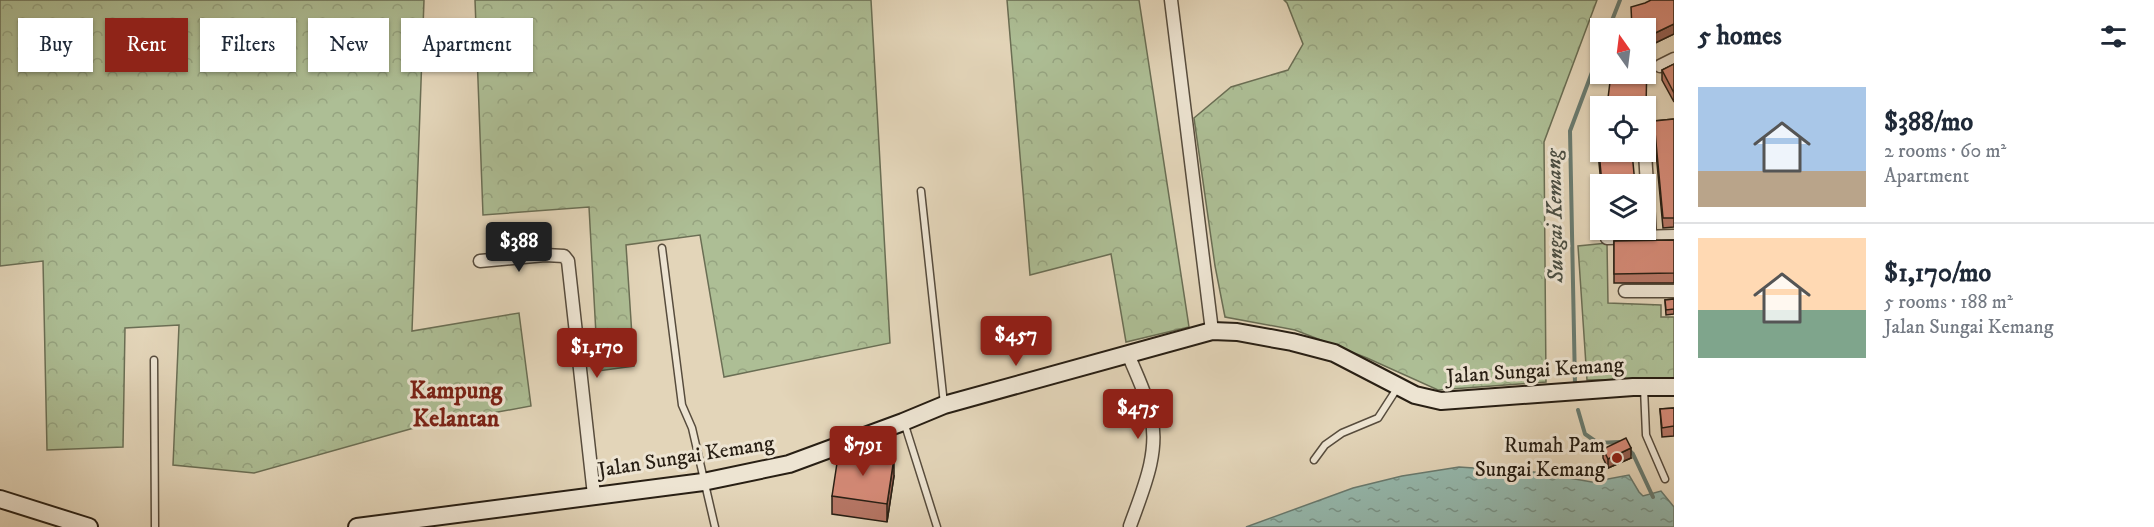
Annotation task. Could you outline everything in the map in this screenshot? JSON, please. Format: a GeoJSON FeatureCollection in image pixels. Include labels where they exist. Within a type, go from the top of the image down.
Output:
{"type":"FeatureCollection","features":[{"type":"Feature","properties":{"kind":"street"},"geometry":{"type":"LineString","coordinates":[[1171,0],[1212,331]]}},
{"type":"Feature","properties":{"kind":"street"},"geometry":{"type":"LineString","coordinates":[[1660,66],[1674,59]]}},
{"type":"Feature","properties":{"kind":"street"},"geometry":{"type":"LineString","coordinates":[[1656,237],[1674,236]]}},
{"type":"Feature","properties":{"kind":"street"},"geometry":{"type":"LineString","coordinates":[[480,261],[545,255],[564,256],[568,261],[594,495]]}},
{"type":"Feature","properties":{"kind":"street"},"geometry":{"type":"LineString","coordinates":[[1625,291],[1674,291]]}},
{"type":"Feature","properties":{"kind":"street","name":"Jalan Sungai Kemang"},"geometry":{"type":"LineString","coordinates":[[357,527],[703,482],[789,464],[944,405],[1212,331],[1237,332],[1292,342],[1334,353],[1415,395],[1441,401],[1674,387]]}},
{"type":"Feature","properties":{"kind":"street"},"geometry":{"type":"LineString","coordinates":[[1128,354],[1151,416],[1154,437],[1148,474],[1130,526]]}},
{"type":"Feature","properties":{"kind":"street"},"geometry":{"type":"LineString","coordinates":[[0,498],[89,527]]}},
{"type":"Feature","properties":{"kind":"lane"},"geometry":{"type":"LineString","coordinates":[[921,191],[944,405]]}},
{"type":"Feature","properties":{"kind":"lane"},"geometry":{"type":"LineString","coordinates":[[662,248],[682,405],[692,428],[715,527]]}},
{"type":"Feature","properties":{"kind":"lane"},"geometry":{"type":"LineString","coordinates":[[154,360],[155,527]]}},
{"type":"Feature","properties":{"kind":"lane"},"geometry":{"type":"LineString","coordinates":[[1314,460],[1325,445],[1342,433],[1378,418],[1398,386]]}},
{"type":"Feature","properties":{"kind":"lane"},"geometry":{"type":"LineString","coordinates":[[1644,387],[1646,435],[1665,479]]}},
{"type":"Feature","properties":{"kind":"lane"},"geometry":{"type":"LineString","coordinates":[[903,422],[937,527]]}},
{"type":"Feature","properties":{"kind":"green space"},"geometry":{"type":"Polygon","coordinates":[[[0,0],[424,0],[423,18],[401,18],[401,72],[421,72],[412,331],[519,313],[531,406],[421,426],[254,473],[173,465],[179,325],[125,328],[123,447],[47,450],[43,261],[0,266],[0,0]]]}},
{"type":"Feature","properties":{"kind":"green space"},"geometry":{"type":"Polygon","coordinates":[[[475,0],[871,0],[890,343],[724,377],[700,235],[626,245],[634,366],[598,371],[589,207],[483,215],[478,72],[533,72],[533,18],[476,18],[475,0]]]}},
{"type":"Feature","properties":{"kind":"green space"},"geometry":{"type":"Polygon","coordinates":[[[1007,0],[1139,0],[1189,327],[1126,342],[1111,254],[1030,275],[1007,0]]]}},
{"type":"Feature","properties":{"kind":"green space"},"geometry":{"type":"Polygon","coordinates":[[[1284,0],[1597,0],[1544,142],[1546,382],[1438,390],[1367,358],[1295,330],[1225,317],[1215,266],[1194,118],[1231,87],[1288,70],[1303,44],[1284,0]]]}},
{"type":"Feature","properties":{"kind":"green space"},"geometry":{"type":"Polygon","coordinates":[[[1607,243],[1608,303],[1661,305],[1661,317],[1674,317],[1674,379],[1587,380],[1578,246],[1607,243]]]}},
{"type":"Feature","properties":{"kind":"water"},"geometry":{"type":"Polygon","coordinates":[[[1459,467],[1534,472],[1592,482],[1629,475],[1643,496],[1661,491],[1674,507],[1674,527],[1246,527],[1353,488],[1402,476],[1459,467]]]}},
{"type":"Feature","properties":{"kind":"building"},"geometry":{"type":"Polygon","coordinates":[[[1651,0],[1674,0],[1674,24],[1656,32],[1656,18],[1632,18],[1631,7],[1651,0]]]}},
{"type":"Feature","properties":{"kind":"building"},"geometry":{"type":"Polygon","coordinates":[[[1674,64],[1674,93],[1662,70],[1674,64]]]}},
{"type":"Feature","properties":{"kind":"building"},"geometry":{"type":"Polygon","coordinates":[[[1610,84],[1646,84],[1646,96],[1608,96],[1610,84]]]}},
{"type":"Feature","properties":{"kind":"building"},"geometry":{"type":"Polygon","coordinates":[[[1674,119],[1674,218],[1663,218],[1656,121],[1674,119]]]}},
{"type":"Feature","properties":{"kind":"building"},"geometry":{"type":"Polygon","coordinates":[[[1600,162],[1633,162],[1634,174],[1601,174],[1600,162]]]}},
{"type":"Feature","properties":{"kind":"building"},"geometry":{"type":"Polygon","coordinates":[[[1674,240],[1674,273],[1614,274],[1614,241],[1674,240]]]}},
{"type":"Feature","properties":{"kind":"building"},"geometry":{"type":"Polygon","coordinates":[[[1674,299],[1674,309],[1666,310],[1665,300],[1674,299]]]}},
{"type":"Feature","properties":{"kind":"building"},"geometry":{"type":"Polygon","coordinates":[[[1674,408],[1674,426],[1662,428],[1660,409],[1674,408]]]}},
{"type":"Feature","properties":{"kind":"building"},"geometry":{"type":"Polygon","coordinates":[[[1626,438],[1631,448],[1608,459],[1603,449],[1626,438]]]}},
{"type":"Feature","properties":{"kind":"building"},"geometry":{"type":"Polygon","coordinates":[[[839,450],[894,458],[887,504],[832,496],[839,450]]]}},
{"type":"Feature","properties":{"kind":"waterway","name":"Sungai Kemang"},"geometry":{"type":"LineString","coordinates":[[1613,18],[1620,0]]}},
{"type":"Feature","properties":{"kind":"waterway","name":"Sungai Kemang"},"geometry":{"type":"LineString","coordinates":[[1575,385],[1570,131],[1590,78]]}},
{"type":"Feature","properties":{"kind":"waterway","name":"Sungai Kemang"},"geometry":{"type":"LineString","coordinates":[[1578,410],[1585,434],[1598,443],[1619,442]]}},
{"type":"Feature","properties":{"kind":"waterway","name":"Sungai Kemang"},"geometry":{"type":"LineString","coordinates":[[1627,448],[1633,454],[1653,497]]}},
{"type":"Feature","properties":{"kind":"place","name":"Rumah Pam Sungai Kemang"},"geometry":{"type":"Point","coordinates":[1617,458]}},
{"type":"Feature","properties":{"kind":"district","name":"Kampung Kelantan"},"geometry":{"type":"Point","coordinates":[456,405]}}]}
